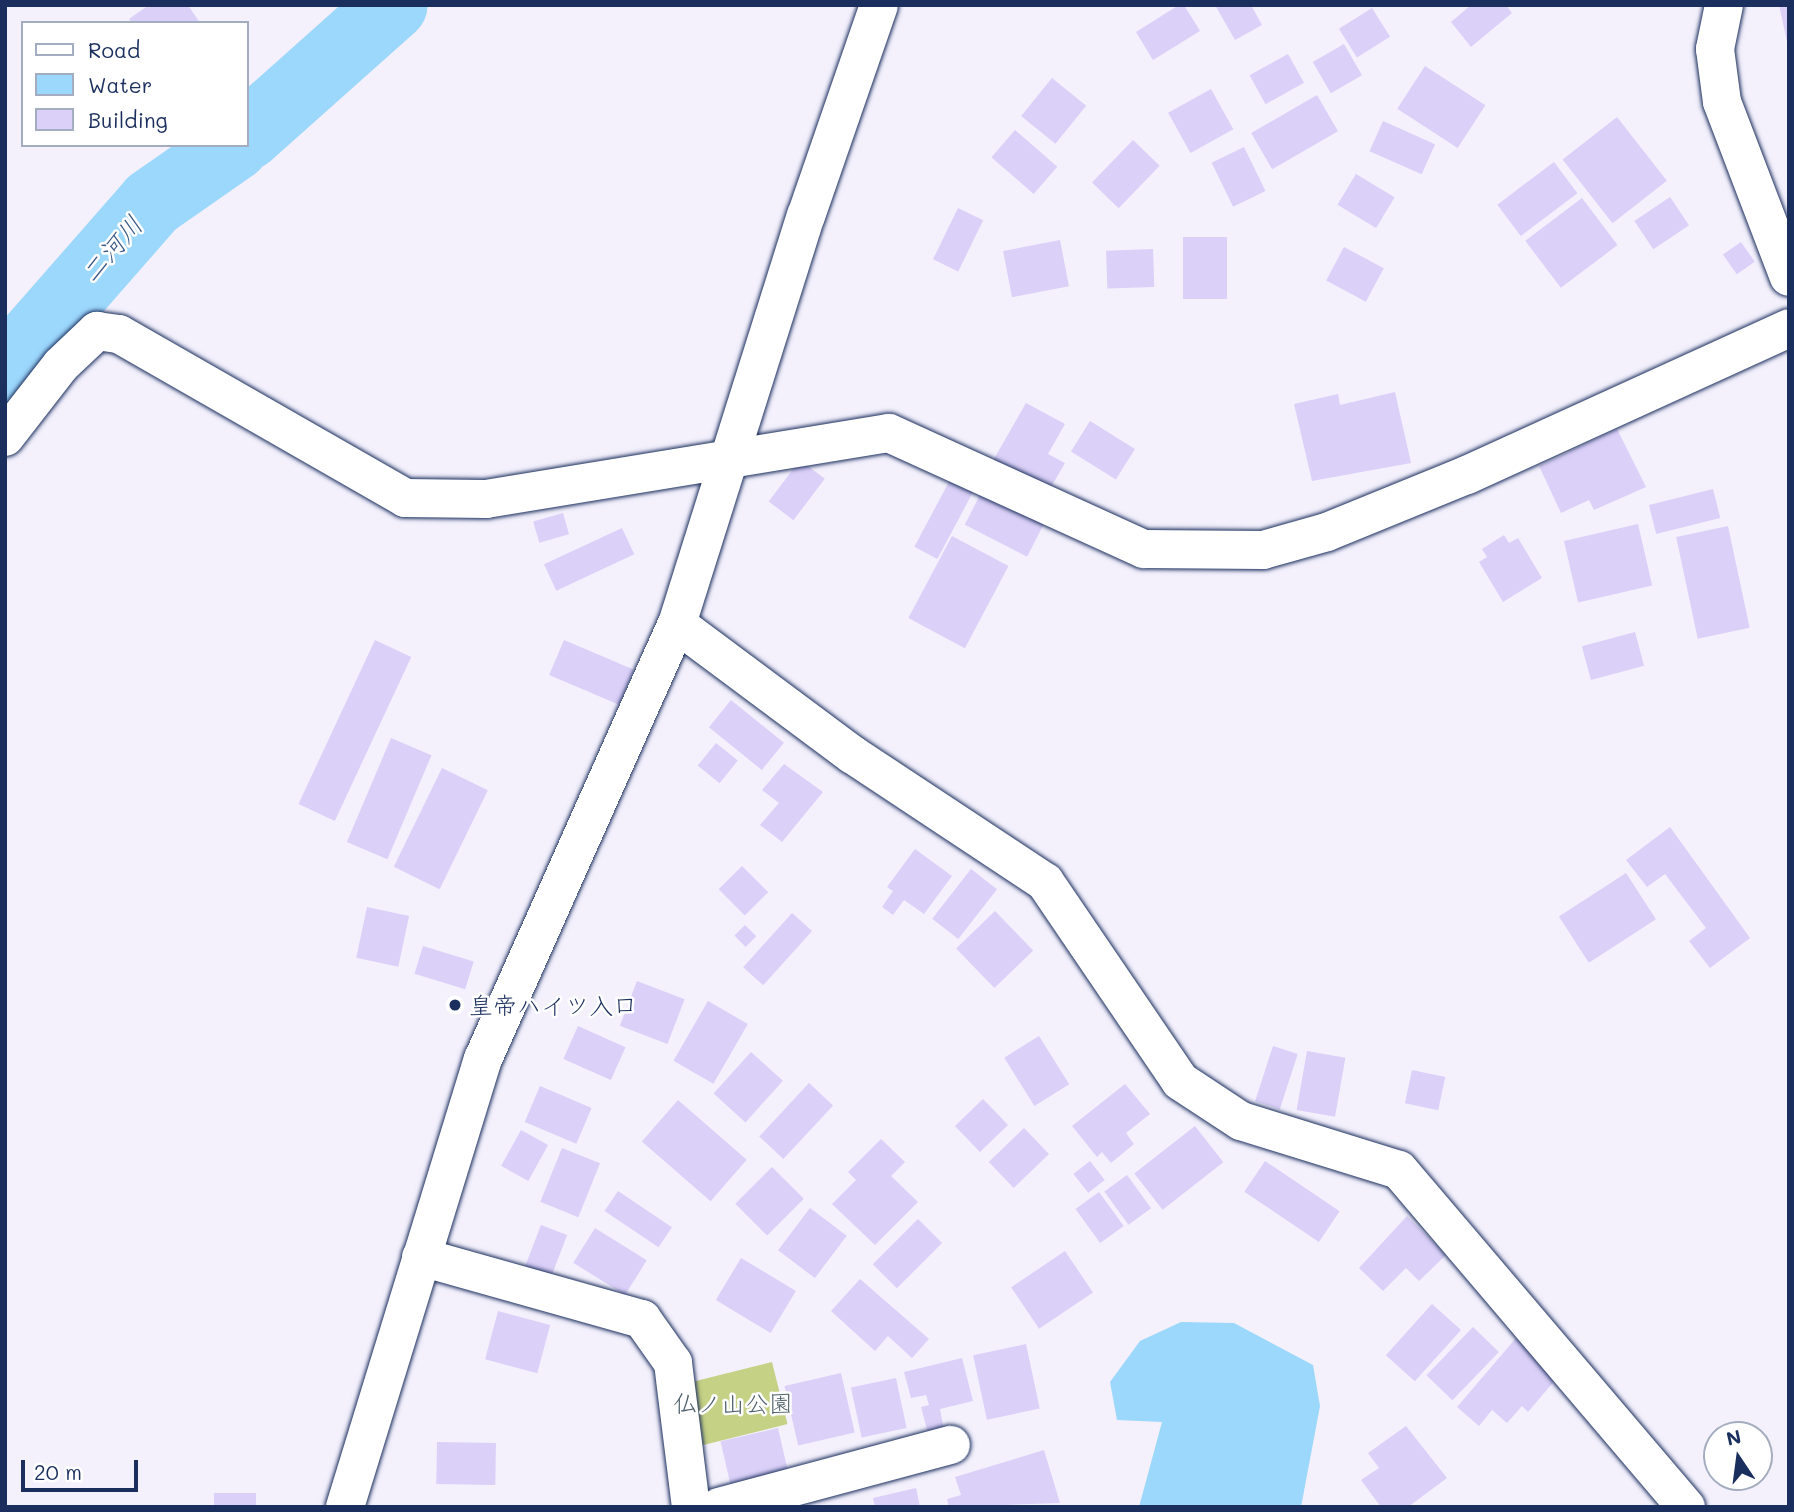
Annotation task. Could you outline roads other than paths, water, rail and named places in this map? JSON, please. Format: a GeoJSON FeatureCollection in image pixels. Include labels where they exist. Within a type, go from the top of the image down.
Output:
{"type":"FeatureCollection","features":[{"type":"Feature","properties":{"kind":"street"},"geometry":{"type":"LineString","coordinates":[[345,1507],[483,1059],[677,624],[806,216],[879,5]]}},
{"type":"Feature","properties":{"kind":"street"},"geometry":{"type":"LineString","coordinates":[[1724,5],[1715,50],[1722,102],[1789,277]]}},
{"type":"Feature","properties":{"kind":"street"},"geometry":{"type":"LineString","coordinates":[[5,437],[61,365],[97,331],[119,334],[405,498],[486,499],[729,462],[890,433],[1144,549],[1264,550],[1327,532],[1467,475],[1789,328]]}},
{"type":"Feature","properties":{"kind":"street"},"geometry":{"type":"LineString","coordinates":[[677,624],[853,755],[1045,882],[1180,1081],[1241,1121],[1399,1170],[1686,1507]]}},
{"type":"Feature","properties":{"kind":"street"},"geometry":{"type":"LineString","coordinates":[[421,1257],[642,1319],[673,1363],[691,1507]]}},
{"type":"Feature","properties":{"kind":"street"},"geometry":{"type":"LineString","coordinates":[[719,1507],[951,1445]]}},
{"type":"Feature","properties":{"kind":"water"},"geometry":{"type":"Polygon","coordinates":[[[1181,1322],[1234,1323],[1313,1365],[1320,1406],[1301,1507],[1139,1507],[1162,1422],[1117,1420],[1110,1382],[1140,1341],[1181,1322]]]}},
{"type":"Feature","properties":{"kind":"waterway","name":"二河川"},"geometry":{"type":"LineString","coordinates":[[248,134],[393,5]]}},
{"type":"Feature","properties":{"kind":"waterway","name":"二河川"},"geometry":{"type":"LineString","coordinates":[[5,371],[152,203],[232,147]]}},
{"type":"Feature","properties":{"kind":"place","name":"皇帝ハイツ入口"},"geometry":{"type":"Point","coordinates":[455,1005]}},
{"type":"Feature","properties":{"kind":"park label","name":"仏ノ山公園"},"geometry":{"type":"Point","coordinates":[733,1403]}}]}
